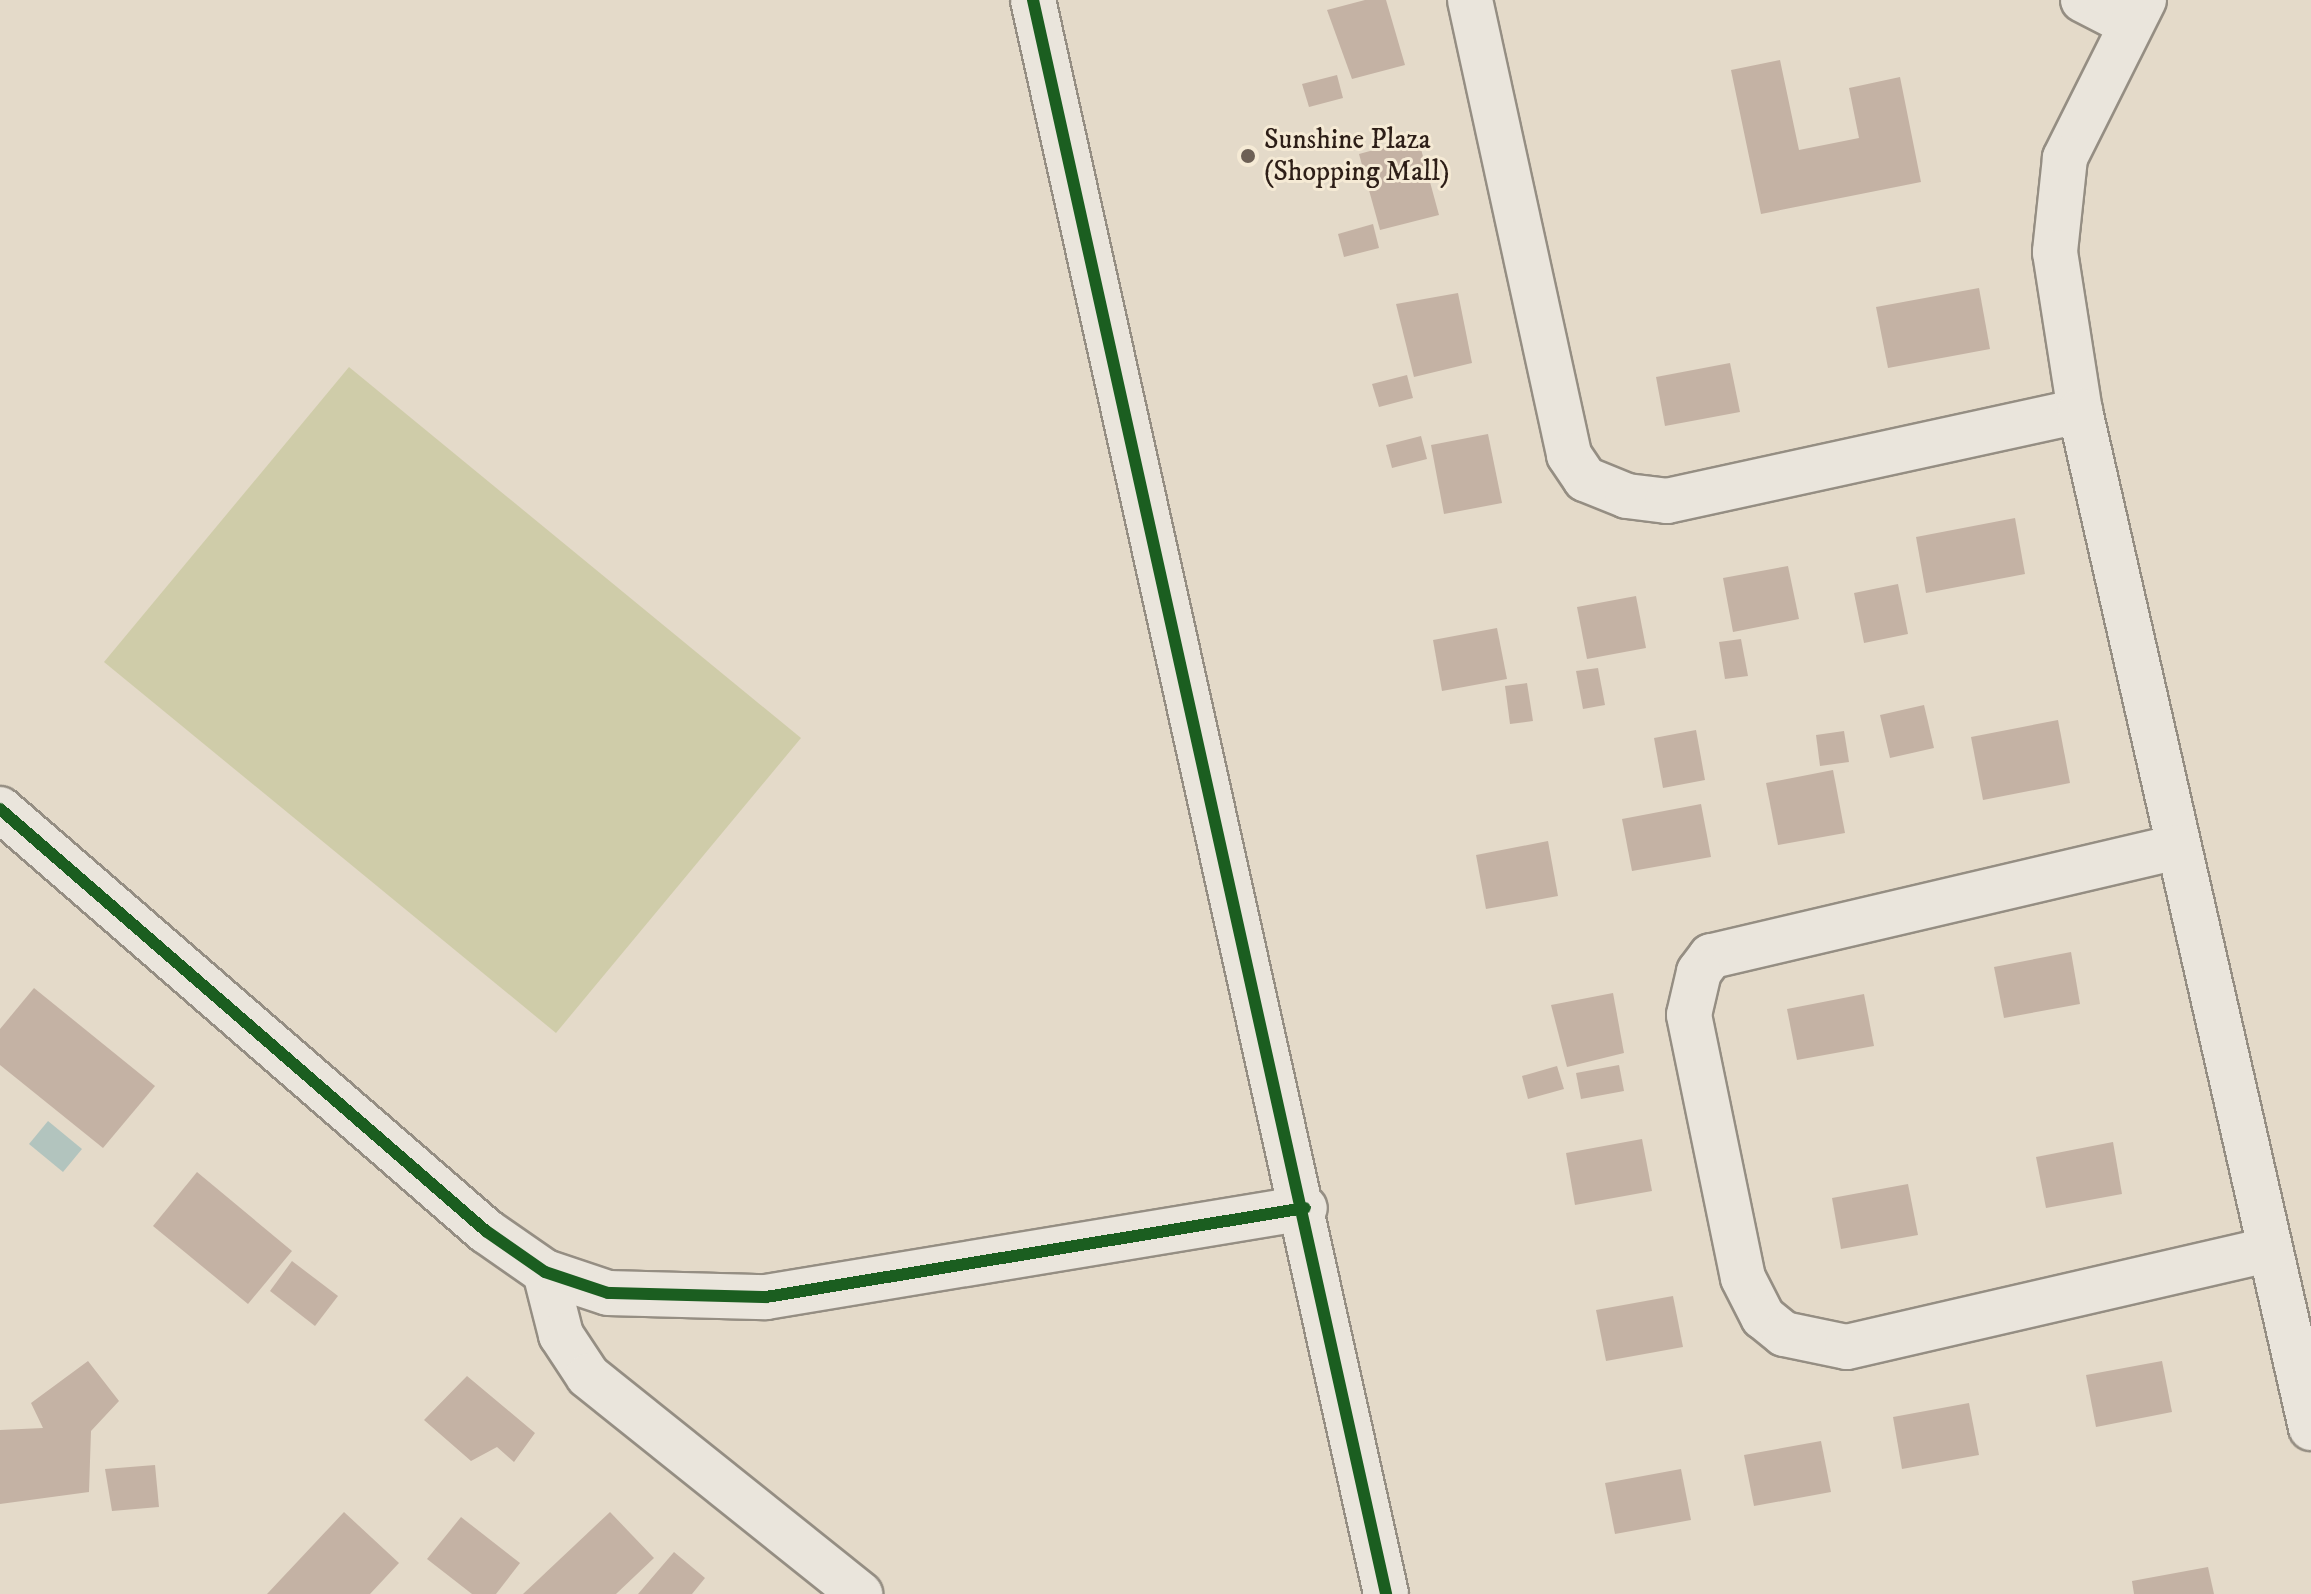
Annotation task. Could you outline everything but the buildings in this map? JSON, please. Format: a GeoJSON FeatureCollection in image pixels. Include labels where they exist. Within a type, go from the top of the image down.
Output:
{"type":"FeatureCollection","features":[{"type":"Feature","properties":{"kind":"street"},"geometry":{"type":"LineString","coordinates":[[1033,0],[1305,1208],[1386,1594]]}},
{"type":"Feature","properties":{"kind":"street"},"geometry":{"type":"LineString","coordinates":[[1470,0],[1569,455],[1585,479],[1627,496],[1667,501],[2080,411]]}},
{"type":"Feature","properties":{"kind":"street"},"geometry":{"type":"LineString","coordinates":[[2083,0],[2137,12],[2065,158],[2057,193],[2055,252],[2080,411],[2311,1428]]}},
{"type":"Feature","properties":{"kind":"street"},"geometry":{"type":"LineString","coordinates":[[1,812],[486,1231],[545,1272],[608,1293],[766,1297],[1305,1208]]}},
{"type":"Feature","properties":{"kind":"street"},"geometry":{"type":"LineString","coordinates":[[2177,847],[1711,956],[1699,972],[1689,1015],[1743,1278],[1763,1317],[1784,1334],[1847,1347],[2270,1249]]}},
{"type":"Feature","properties":{"kind":"street"},"geometry":{"type":"LineString","coordinates":[[545,1272],[561,1335],[588,1376],[860,1594]]}},
{"type":"Feature","properties":{"kind":"shaded area"},"geometry":{"type":"Polygon","coordinates":[[[349,367],[801,738],[556,1033],[104,662],[349,367]]]}},
{"type":"Feature","properties":{"kind":"shaded area"},"geometry":{"type":"Polygon","coordinates":[[[48,1121],[82,1149],[63,1172],[29,1144],[48,1121]]]}},
{"type":"Feature","properties":{"kind":"cycle path"},"geometry":{"type":"LineString","coordinates":[[1033,0],[1386,1594]]}},
{"type":"Feature","properties":{"kind":"cycle path"},"geometry":{"type":"LineString","coordinates":[[0,809],[486,1231],[545,1272],[608,1293],[766,1297],[1305,1208]]}},
{"type":"Feature","properties":{"kind":"place","name":"Sunshine Plaza (Shopping Mall)"},"geometry":{"type":"Point","coordinates":[1248,156]}}]}
